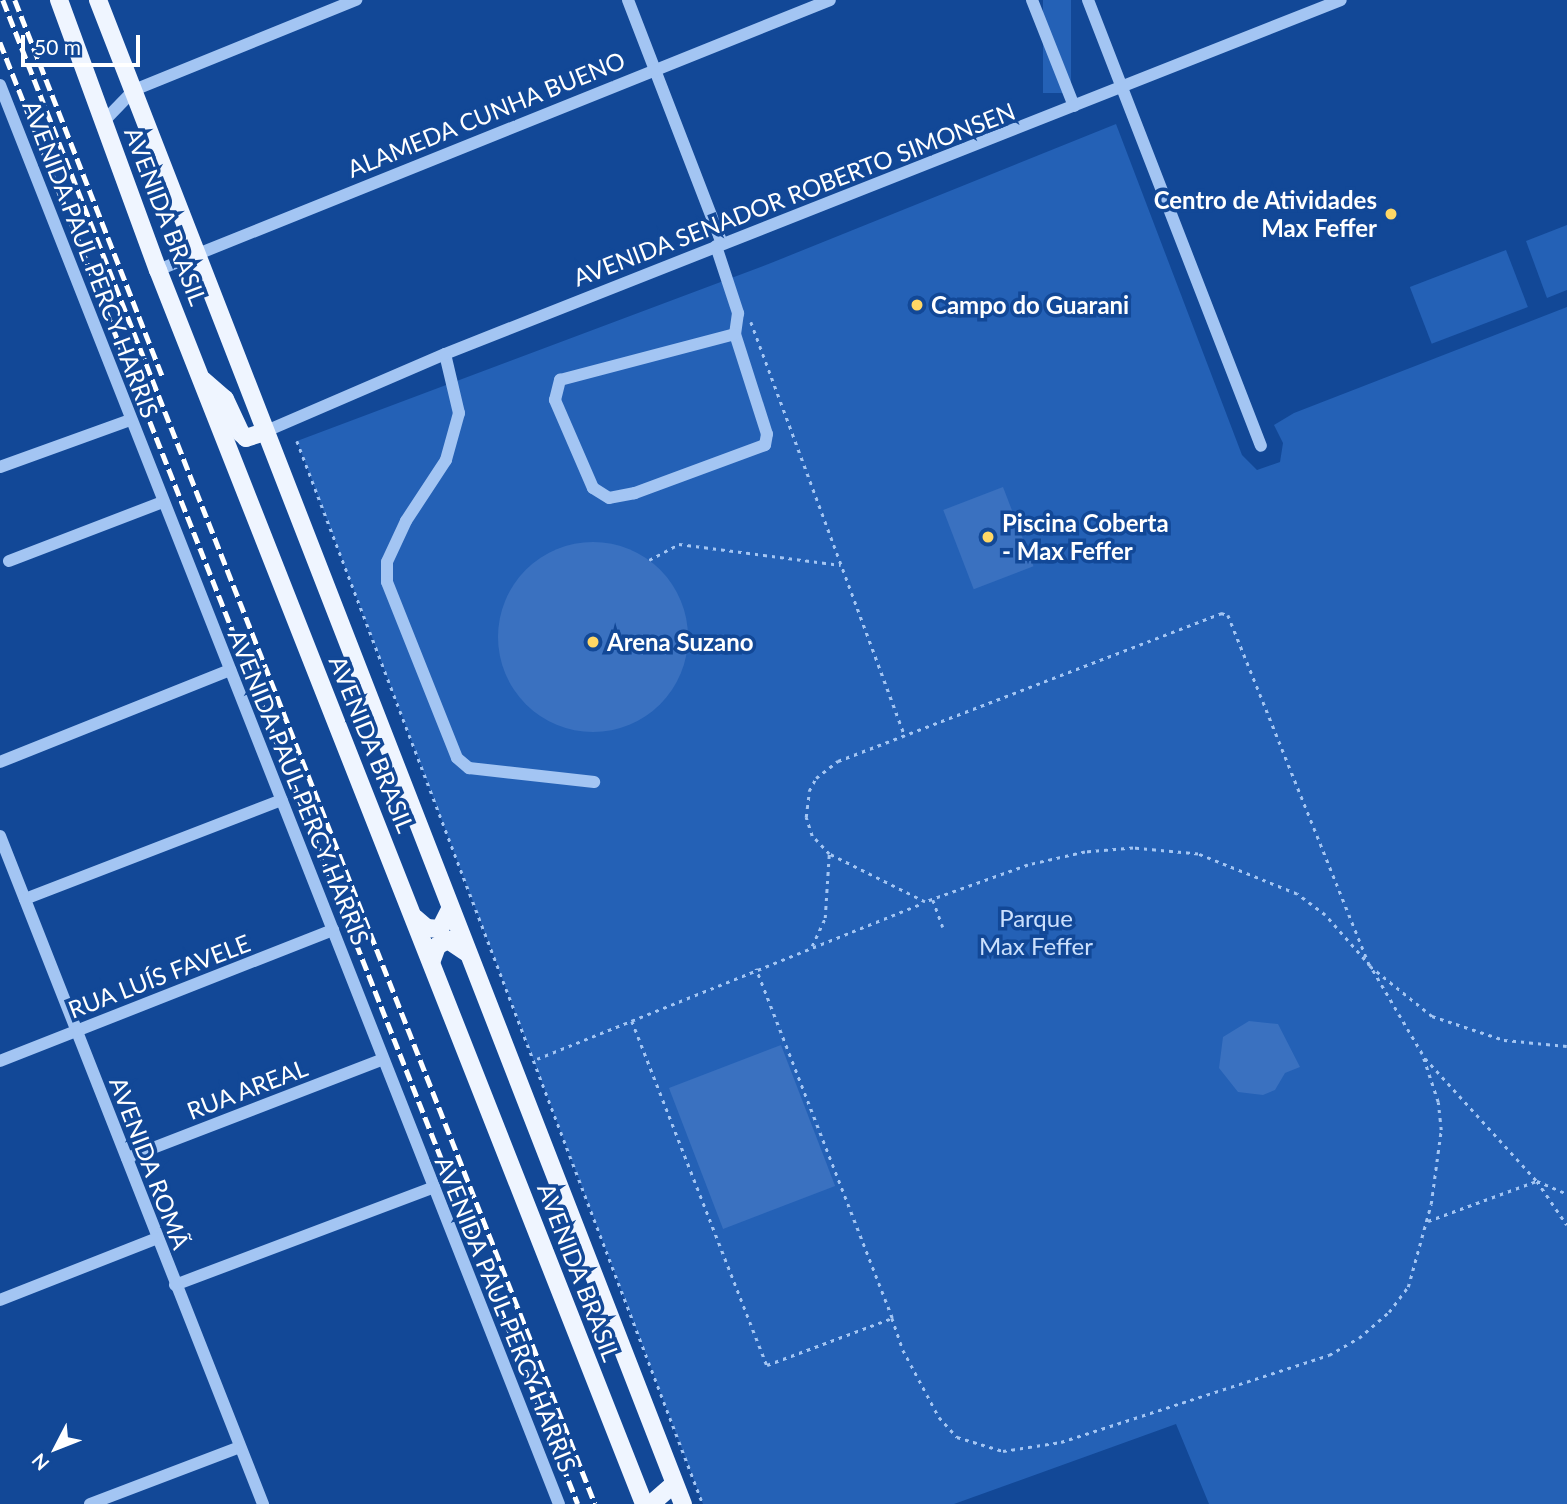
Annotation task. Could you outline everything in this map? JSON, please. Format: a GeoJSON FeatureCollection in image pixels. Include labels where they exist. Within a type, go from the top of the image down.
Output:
{"type":"FeatureCollection","features":[{"type":"Feature","properties":{"kind":"main road","name":"AVENIDA BRASIL"},"geometry":{"type":"LineString","coordinates":[[59,0],[159,270],[644,1504]]}},
{"type":"Feature","properties":{"kind":"main road","name":"AVENIDA BRASIL"},"geometry":{"type":"LineString","coordinates":[[98,0],[683,1504]]}},
{"type":"Feature","properties":{"kind":"main road"},"geometry":{"type":"LineString","coordinates":[[203,380],[225,399],[246,438],[264,432]]}},
{"type":"Feature","properties":{"kind":"main road"},"geometry":{"type":"LineString","coordinates":[[415,918],[428,928],[440,929],[450,909]]}},
{"type":"Feature","properties":{"kind":"main road"},"geometry":{"type":"LineString","coordinates":[[432,961],[437,946],[448,940],[468,955]]}},
{"type":"Feature","properties":{"kind":"main road"},"geometry":{"type":"LineString","coordinates":[[650,1504],[674,1484]]}},
{"type":"Feature","properties":{"kind":"street"},"geometry":{"type":"LineString","coordinates":[[104,121],[134,90],[356,0]]}},
{"type":"Feature","properties":{"kind":"street"},"geometry":{"type":"LineString","coordinates":[[628,0],[719,245],[738,313],[735,334],[767,434],[765,445],[635,493],[609,498],[593,488],[555,400],[560,380],[735,334]]}},
{"type":"Feature","properties":{"kind":"street","name":"ALAMEDA CUNHA BUENO"},"geometry":{"type":"LineString","coordinates":[[159,270],[654,67],[830,0]]}},
{"type":"Feature","properties":{"kind":"street"},"geometry":{"type":"LineString","coordinates":[[1032,0],[1074,106]]}},
{"type":"Feature","properties":{"kind":"street"},"geometry":{"type":"LineString","coordinates":[[1088,0],[1124,87],[1261,446]]}},
{"type":"Feature","properties":{"kind":"street","name":"AVENIDA SENADOR ROBERTO SIMONSEN"},"geometry":{"type":"LineString","coordinates":[[264,432],[445,354],[1342,0]]}},
{"type":"Feature","properties":{"kind":"street","name":"AVENIDA PAUL PERCY HARRIS"},"geometry":{"type":"LineString","coordinates":[[0,85],[559,1504]]}},
{"type":"Feature","properties":{"kind":"street"},"geometry":{"type":"LineString","coordinates":[[445,354],[459,414],[446,460],[406,521],[387,562],[387,582],[457,758],[469,768],[594,782]]}},
{"type":"Feature","properties":{"kind":"street"},"geometry":{"type":"LineString","coordinates":[[0,467],[130,419]]}},
{"type":"Feature","properties":{"kind":"street"},"geometry":{"type":"LineString","coordinates":[[9,561],[163,502]]}},
{"type":"Feature","properties":{"kind":"street"},"geometry":{"type":"LineString","coordinates":[[0,762],[230,670]]}},
{"type":"Feature","properties":{"kind":"street"},"geometry":{"type":"LineString","coordinates":[[25,899],[282,800]]}},
{"type":"Feature","properties":{"kind":"street","name":"AVENIDA ROMÃ"},"geometry":{"type":"LineString","coordinates":[[0,836],[263,1504]]}},
{"type":"Feature","properties":{"kind":"street","name":"RUA LUÍS FAVELE"},"geometry":{"type":"LineString","coordinates":[[0,1061],[333,930]]}},
{"type":"Feature","properties":{"kind":"street","name":"RUA AREAL"},"geometry":{"type":"LineString","coordinates":[[127,1158],[383,1059]]}},
{"type":"Feature","properties":{"kind":"street"},"geometry":{"type":"LineString","coordinates":[[175,1285],[434,1187]]}},
{"type":"Feature","properties":{"kind":"street"},"geometry":{"type":"LineString","coordinates":[[0,1300],[157,1238]]}},
{"type":"Feature","properties":{"kind":"street"},"geometry":{"type":"LineString","coordinates":[[90,1504],[240,1447]]}},
{"type":"Feature","properties":{"kind":"path"},"geometry":{"type":"LineString","coordinates":[[751,321],[905,736]]}},
{"type":"Feature","properties":{"kind":"path"},"geometry":{"type":"LineString","coordinates":[[297,441],[537,1059],[703,1504]]}},
{"type":"Feature","properties":{"kind":"path"},"geometry":{"type":"LineString","coordinates":[[649,560],[679,544],[841,565]]}},
{"type":"Feature","properties":{"kind":"path"},"geometry":{"type":"LineString","coordinates":[[756,970],[915,1372],[940,1417],[957,1437],[1003,1451],[1033,1450],[1293,1369],[1359,1338],[1389,1312],[1408,1287],[1428,1221],[1441,1130],[1438,1102],[1422,1054],[1370,965],[1228,615],[1220,613],[838,761],[812,784],[806,803],[808,827],[829,854],[925,902]]}},
{"type":"Feature","properties":{"kind":"path"},"geometry":{"type":"LineString","coordinates":[[537,1059],[925,902],[1028,865],[1085,852],[1133,848],[1198,854],[1297,894],[1325,915],[1370,965],[1432,1016],[1504,1040],[1567,1046]]}},
{"type":"Feature","properties":{"kind":"path"},"geometry":{"type":"LineString","coordinates":[[810,948],[825,918],[829,854]]}},
{"type":"Feature","properties":{"kind":"path"},"geometry":{"type":"LineString","coordinates":[[933,899],[943,926]]}},
{"type":"Feature","properties":{"kind":"path"},"geometry":{"type":"LineString","coordinates":[[632,1021],[767,1364],[892,1318]]}},
{"type":"Feature","properties":{"kind":"path"},"geometry":{"type":"LineString","coordinates":[[1422,1054],[1465,1097],[1501,1144],[1537,1181],[1567,1225]]}},
{"type":"Feature","properties":{"kind":"path"},"geometry":{"type":"LineString","coordinates":[[1428,1221],[1537,1181],[1567,1194]]}},
{"type":"Feature","properties":{"kind":"green space"},"geometry":{"type":"Polygon","coordinates":[[[1043,0],[1071,0],[1071,93],[1043,93],[1043,0]]]}},
{"type":"Feature","properties":{"kind":"green space","name":"Parque Max Feffer"},"geometry":{"type":"Polygon","coordinates":[[[1116,124],[1242,455],[1257,470],[1280,462],[1283,443],[1274,425],[1294,413],[1567,307],[1567,1504],[1209,1504],[1176,1424],[954,1504],[703,1504],[297,441],[771,263],[1116,124]]]}},
{"type":"Feature","properties":{"kind":"green space"},"geometry":{"type":"Polygon","coordinates":[[[1567,225],[1567,290],[1547,298],[1526,241],[1567,225]]]}},
{"type":"Feature","properties":{"kind":"green space"},"geometry":{"type":"Polygon","coordinates":[[[1506,250],[1528,307],[1432,344],[1410,287],[1506,250]]]}},
{"type":"Feature","properties":{"kind":"building","name":"Piscina Coberta - Max Feffer"},"geometry":{"type":"Polygon","coordinates":[[[1003,487],[1033,566],[974,589],[943,510],[1003,487]]]}},
{"type":"Feature","properties":{"kind":"building","name":"Arena Suzano"},"geometry":{"type":"Polygon","coordinates":[[[593,542],[612,543],[630,549],[661,569],[681,600],[687,618],[687,656],[681,674],[661,705],[630,725],[612,731],[593,732],[574,731],[556,725],[525,705],[505,674],[499,656],[498,637],[499,618],[505,600],[525,569],[556,549],[574,543],[593,542]]]}},
{"type":"Feature","properties":{"kind":"building"},"geometry":{"type":"Polygon","coordinates":[[[1249,1021],[1278,1024],[1300,1067],[1285,1073],[1275,1090],[1263,1095],[1238,1092],[1219,1068],[1223,1037],[1249,1021]]]}},
{"type":"Feature","properties":{"kind":"building"},"geometry":{"type":"Polygon","coordinates":[[[781,1045],[835,1186],[723,1229],[669,1088],[781,1045]]]}},
{"type":"Feature","properties":{"kind":"railway"},"geometry":{"type":"LineString","coordinates":[[3,0],[595,1504]]}},
{"type":"Feature","properties":{"kind":"railway"},"geometry":{"type":"LineString","coordinates":[[15,0],[163,378]]}},
{"type":"Feature","properties":{"kind":"railway"},"geometry":{"type":"LineString","coordinates":[[0,42],[578,1504]]}},
{"type":"Feature","properties":{"kind":"place","name":"Centro de Atividades Max Feffer"},"geometry":{"type":"Point","coordinates":[1391,214]}},
{"type":"Feature","properties":{"kind":"place","name":"Campo do Guarani"},"geometry":{"type":"Point","coordinates":[917,305]}},
{"type":"Feature","properties":{"kind":"place","name":"Piscina Coberta - Max Feffer"},"geometry":{"type":"Point","coordinates":[988,537]}},
{"type":"Feature","properties":{"kind":"place","name":"Arena Suzano"},"geometry":{"type":"Point","coordinates":[593,642]}}]}
